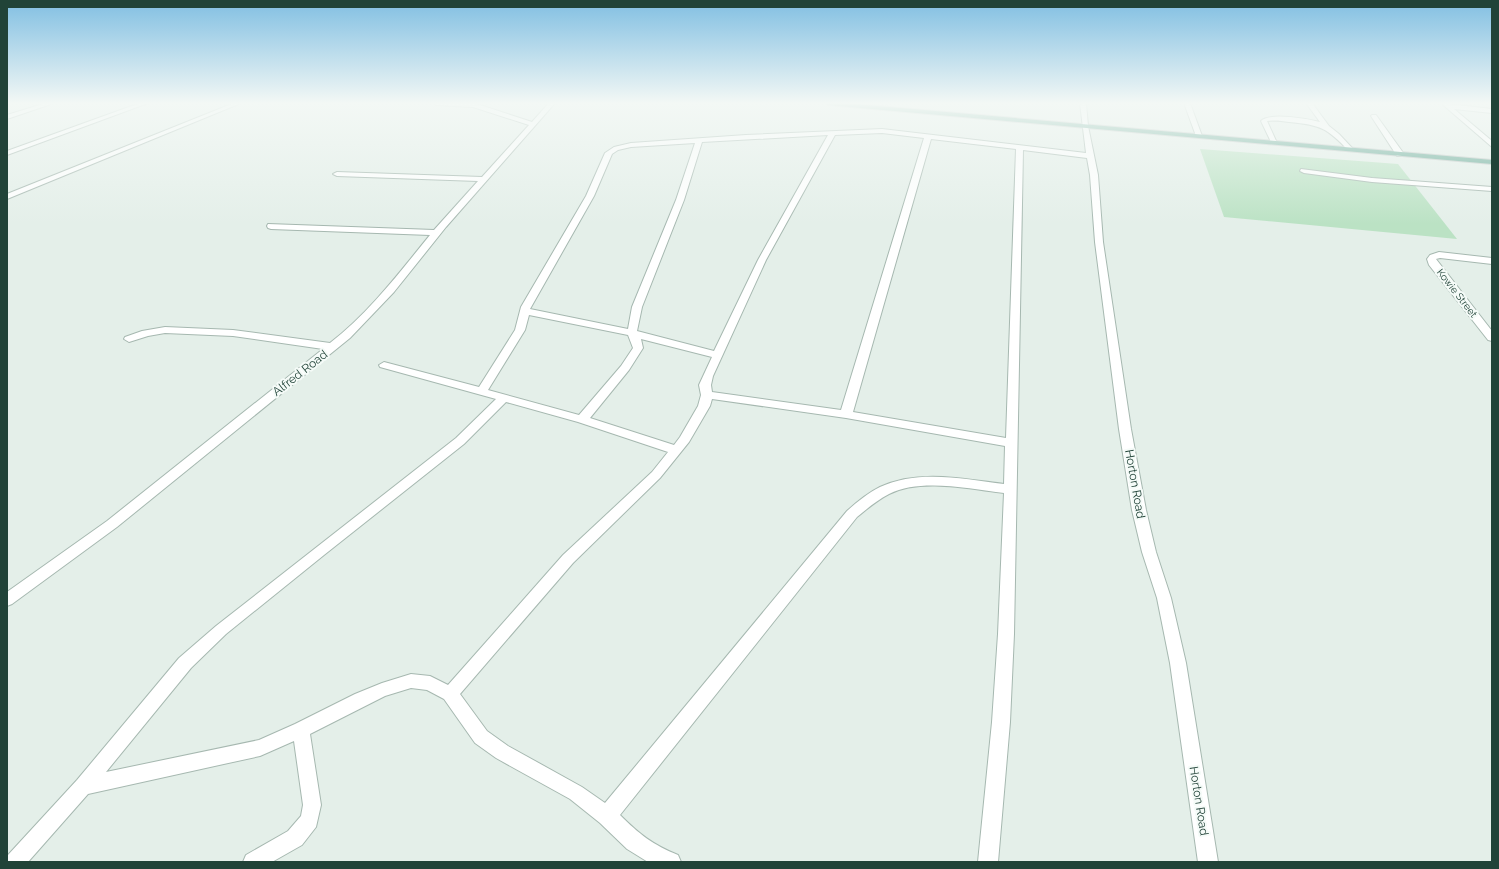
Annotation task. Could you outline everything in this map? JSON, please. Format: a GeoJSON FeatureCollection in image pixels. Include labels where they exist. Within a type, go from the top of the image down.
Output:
{"type":"FeatureCollection","features":[{"type":"Feature","properties":{"kind":"main road"},"geometry":{"type":"LineString","coordinates":[[1280,144],[1492,162]]}},
{"type":"Feature","properties":{"kind":"street"},"geometry":{"type":"LineString","coordinates":[[7,153],[33,144]]}},
{"type":"Feature","properties":{"kind":"street"},"geometry":{"type":"LineString","coordinates":[[7,197],[137,144]]}},
{"type":"Feature","properties":{"kind":"street","name":"Alfred Road"},"geometry":{"type":"LineString","coordinates":[[7,600],[112,524],[346,336],[391,290],[436,233],[515,144]]}},
{"type":"Feature","properties":{"kind":"street"},"geometry":{"type":"LineString","coordinates":[[482,391],[520,330],[525,311],[590,196],[609,153],[616,148],[631,145],[656,144]]}},
{"type":"Feature","properties":{"kind":"street"},"geometry":{"type":"LineString","coordinates":[[582,419],[617,378],[638,348],[636,339],[632,333],[637,308],[680,200],[698,144]]}},
{"type":"Feature","properties":{"kind":"street"},"geometry":{"type":"LineString","coordinates":[[450,694],[568,559],[656,475],[685,439],[704,406],[707,394],[705,384],[762,260],[827,144]]}},
{"type":"Feature","properties":{"kind":"street"},"geometry":{"type":"LineString","coordinates":[[846,414],[926,144]]}},
{"type":"Feature","properties":{"kind":"street"},"geometry":{"type":"LineString","coordinates":[[983,144],[1090,156]]}},
{"type":"Feature","properties":{"kind":"street","name":"Horton Road"},"geometry":{"type":"LineString","coordinates":[[1088,144],[1094,175],[1099,242],[1125,429],[1139,510],[1149,552],[1164,598],[1178,663],[1208,862]]}},
{"type":"Feature","properties":{"kind":"street"},"geometry":{"type":"LineString","coordinates":[[1345,144],[1351,150]]}},
{"type":"Feature","properties":{"kind":"street"},"geometry":{"type":"LineString","coordinates":[[1393,144],[1400,154]]}},
{"type":"Feature","properties":{"kind":"street"},"geometry":{"type":"LineString","coordinates":[[988,862],[1001,722],[1006,634],[1020,148]]}},
{"type":"Feature","properties":{"kind":"street"},"geometry":{"type":"LineString","coordinates":[[1304,171],[1372,180],[1492,189]]}},
{"type":"Feature","properties":{"kind":"street"},"geometry":{"type":"LineString","coordinates":[[337,174],[483,179]]}},
{"type":"Feature","properties":{"kind":"street"},"geometry":{"type":"LineString","coordinates":[[271,226],[436,233]]}},
{"type":"Feature","properties":{"kind":"street","name":"Kowie Street"},"geometry":{"type":"LineString","coordinates":[[1492,261],[1439,255],[1431,259],[1434,265],[1492,338]]}},
{"type":"Feature","properties":{"kind":"street"},"geometry":{"type":"LineString","coordinates":[[525,311],[632,333],[666,343],[718,355]]}},
{"type":"Feature","properties":{"kind":"street"},"geometry":{"type":"LineString","coordinates":[[129,339],[146,333],[165,330],[233,333],[333,347]]}},
{"type":"Feature","properties":{"kind":"street"},"geometry":{"type":"LineString","coordinates":[[384,365],[582,419],[676,450]]}},
{"type":"Feature","properties":{"kind":"street"},"geometry":{"type":"LineString","coordinates":[[707,394],[846,414],[1011,443]]}},
{"type":"Feature","properties":{"kind":"street"},"geometry":{"type":"LineString","coordinates":[[15,862],[83,786],[185,663],[199,649],[319,551],[460,441],[505,397]]}},
{"type":"Feature","properties":{"kind":"street"},"geometry":{"type":"LineString","coordinates":[[607,816],[852,514],[871,499],[889,488],[906,484],[954,482],[1009,489]]}},
{"type":"Feature","properties":{"kind":"street"},"geometry":{"type":"LineString","coordinates":[[83,786],[260,748],[301,730],[361,699],[382,690],[411,681],[430,683],[450,694],[481,737],[502,752],[576,793],[607,816],[634,842],[659,858],[670,862]]}},
{"type":"Feature","properties":{"kind":"street"},"geometry":{"type":"LineString","coordinates":[[253,862],[295,838],[309,820],[312,805],[301,730]]}},
{"type":"Feature","properties":{"kind":"green space"},"geometry":{"type":"Polygon","coordinates":[[[1200,149],[1398,164],[1457,239],[1224,217],[1200,149]]]}}]}
